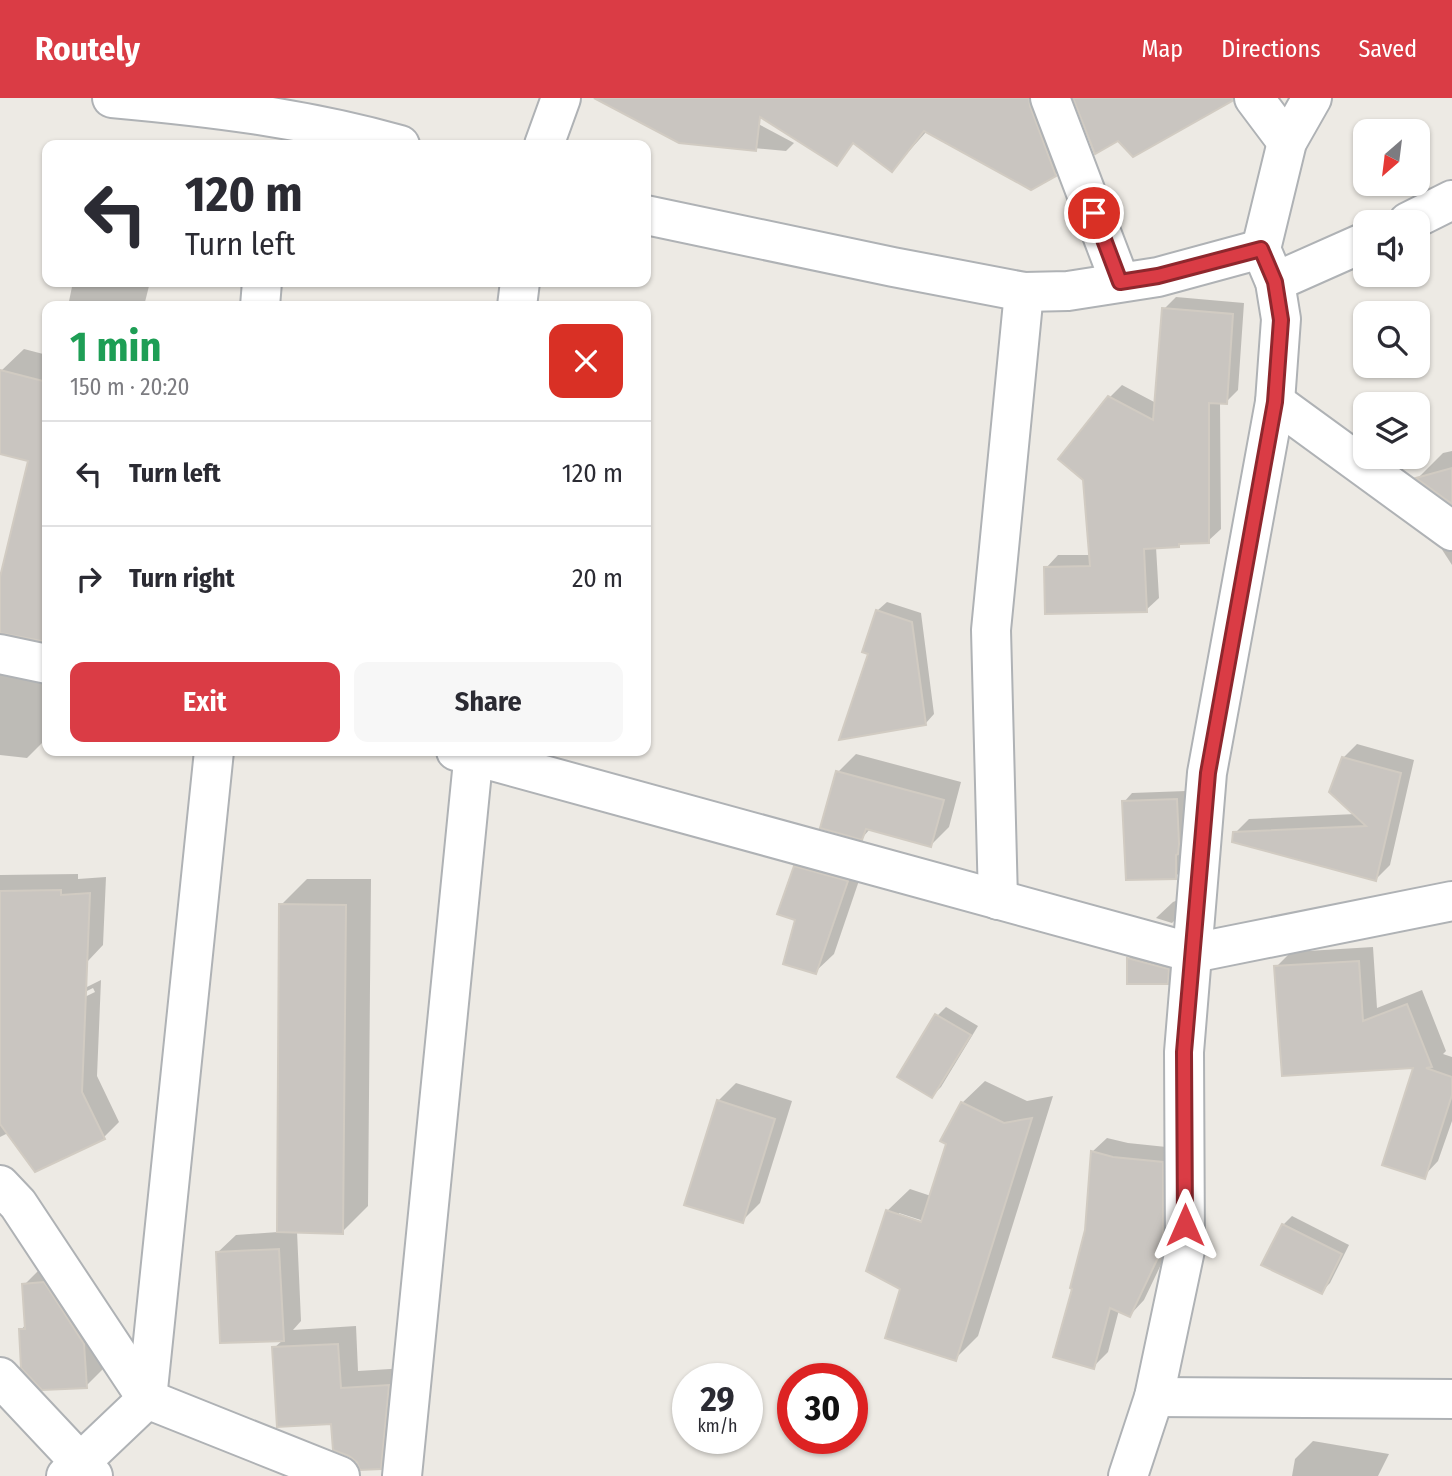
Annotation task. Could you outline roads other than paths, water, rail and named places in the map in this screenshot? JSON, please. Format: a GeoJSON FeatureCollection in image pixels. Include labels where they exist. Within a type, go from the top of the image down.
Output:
{"type":"FeatureCollection","features":[{"type":"Feature","properties":{"kind":"street"},"geometry":{"type":"LineString","coordinates":[[112,98],[228,104],[278,131],[356,133],[382,140]]}},
{"type":"Feature","properties":{"kind":"street"},"geometry":{"type":"LineString","coordinates":[[546,140],[561,98]]}},
{"type":"Feature","properties":{"kind":"street"},"geometry":{"type":"LineString","coordinates":[[1050,98],[1120,282]]}},
{"type":"Feature","properties":{"kind":"street"},"geometry":{"type":"LineString","coordinates":[[1254,98],[1287,142]]}},
{"type":"Feature","properties":{"kind":"street"},"geometry":{"type":"LineString","coordinates":[[1128,1476],[1154,1397],[1185,1250],[1184,1052],[1208,773],[1275,402],[1281,320],[1268,265],[1287,142],[1312,98]]}},
{"type":"Feature","properties":{"kind":"street"},"geometry":{"type":"LineString","coordinates":[[1430,211],[1452,200]]}},
{"type":"Feature","properties":{"kind":"street"},"geometry":{"type":"LineString","coordinates":[[651,216],[1024,292],[1068,291],[1158,276],[1268,265],[1353,245]]}},
{"type":"Feature","properties":{"kind":"street"},"geometry":{"type":"LineString","coordinates":[[998,900],[991,630],[1024,292]]}},
{"type":"Feature","properties":{"kind":"street"},"geometry":{"type":"LineString","coordinates":[[1275,402],[1452,530]]}},
{"type":"Feature","properties":{"kind":"street"},"geometry":{"type":"LineString","coordinates":[[0,654],[42,663]]}},
{"type":"Feature","properties":{"kind":"street"},"geometry":{"type":"LineString","coordinates":[[0,1377],[80,1471],[147,1399],[213,756]]}},
{"type":"Feature","properties":{"kind":"street"},"geometry":{"type":"LineString","coordinates":[[402,1476],[468,756]]}},
{"type":"Feature","properties":{"kind":"street"},"geometry":{"type":"LineString","coordinates":[[482,756],[1193,953],[1452,901]]}},
{"type":"Feature","properties":{"kind":"street"},"geometry":{"type":"LineString","coordinates":[[0,1185],[18,1204],[147,1399],[340,1476]]}},
{"type":"Feature","properties":{"kind":"street"},"geometry":{"type":"LineString","coordinates":[[1154,1397],[1452,1399]]}}]}
